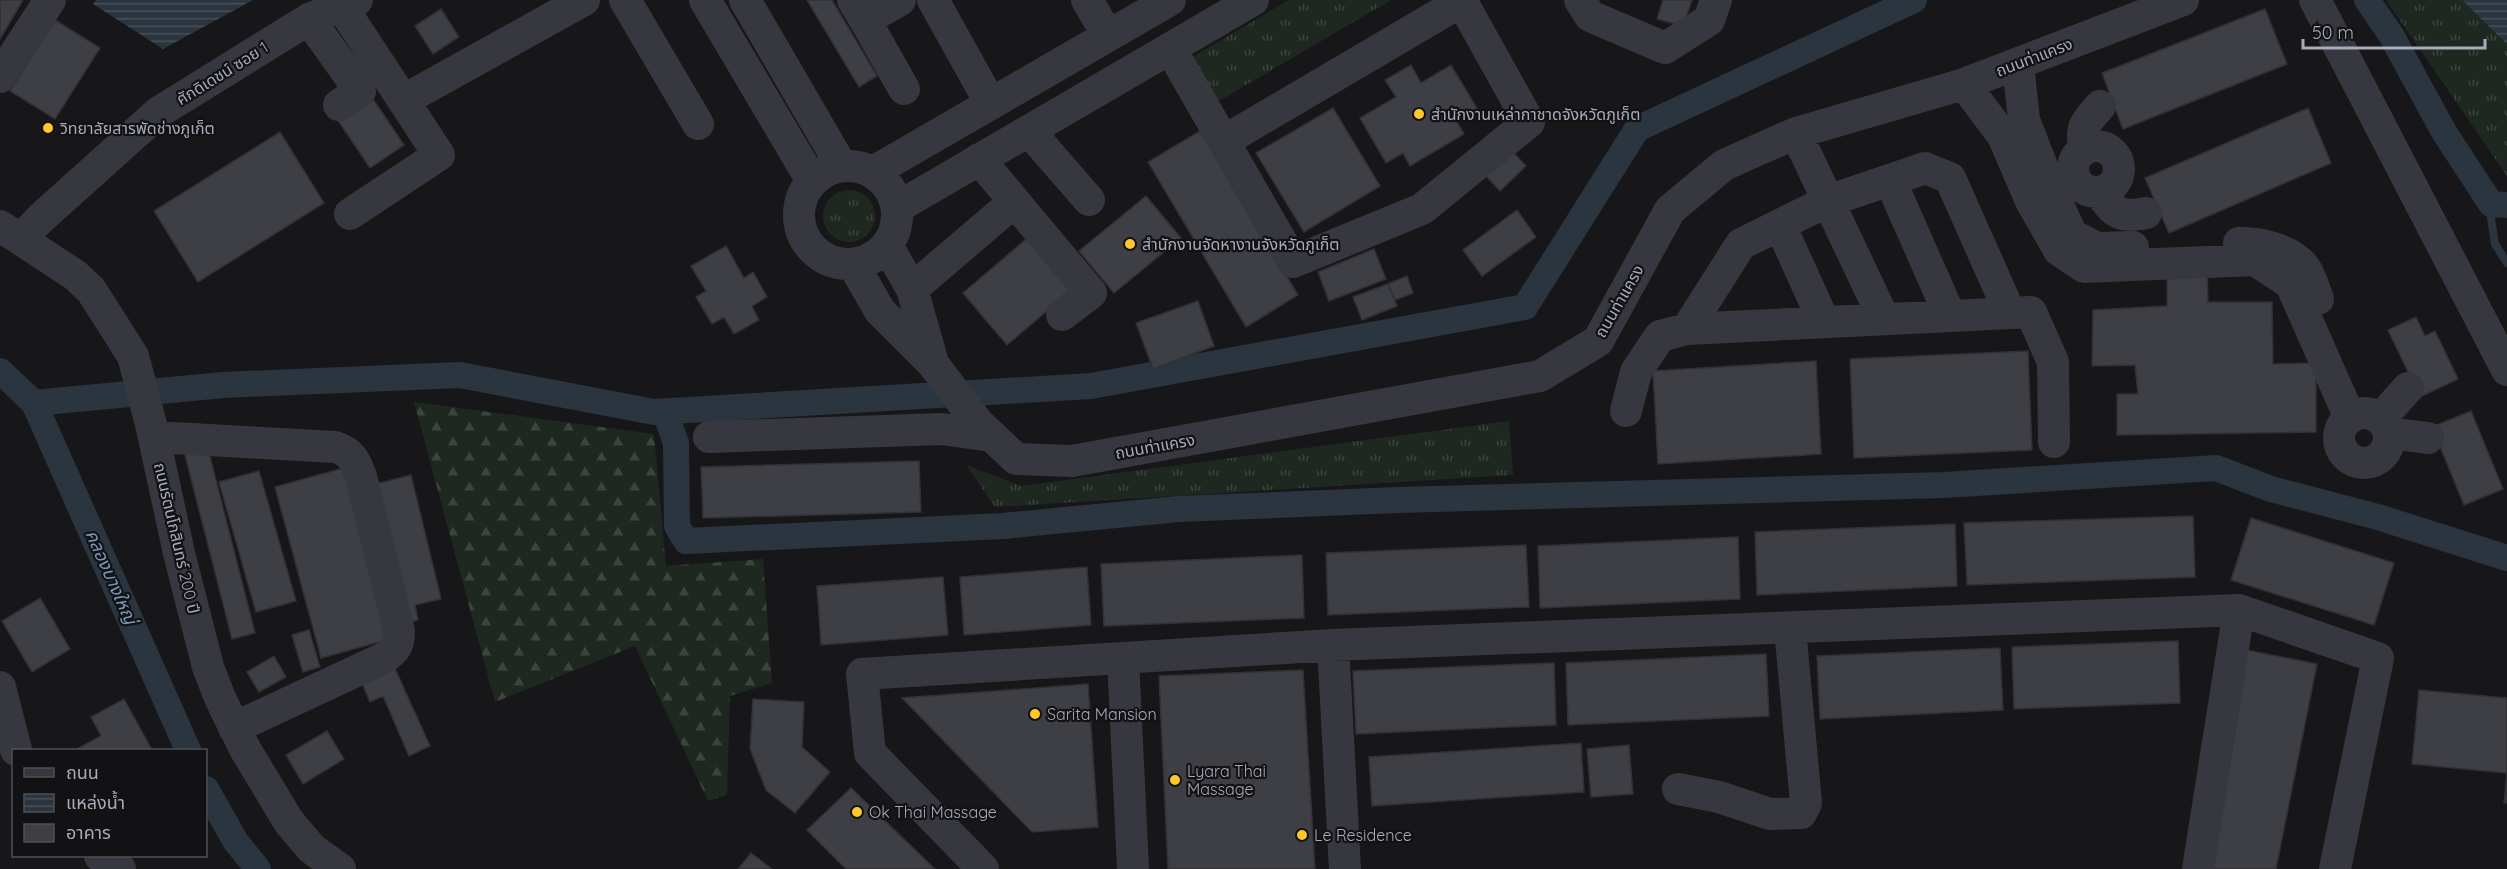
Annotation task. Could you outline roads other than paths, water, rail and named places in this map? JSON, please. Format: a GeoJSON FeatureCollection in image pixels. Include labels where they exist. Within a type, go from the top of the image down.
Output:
{"type":"FeatureCollection","features":[{"type":"Feature","properties":{"kind":"street"},"geometry":{"type":"LineString","coordinates":[[0,77],[50,0]]}},
{"type":"Feature","properties":{"kind":"street"},"geometry":{"type":"LineString","coordinates":[[404,100],[584,0]]}},
{"type":"Feature","properties":{"kind":"street"},"geometry":{"type":"LineString","coordinates":[[625,0],[698,123]]}},
{"type":"Feature","properties":{"kind":"street"},"geometry":{"type":"LineString","coordinates":[[705,0],[812,181]]}},
{"type":"Feature","properties":{"kind":"street"},"geometry":{"type":"LineString","coordinates":[[745,0],[841,165]]}},
{"type":"Feature","properties":{"kind":"street"},"geometry":{"type":"LineString","coordinates":[[900,0],[859,10],[904,89]]}},
{"type":"Feature","properties":{"kind":"street"},"geometry":{"type":"LineString","coordinates":[[933,0],[991,104]]}},
{"type":"Feature","properties":{"kind":"street"},"geometry":{"type":"LineString","coordinates":[[1087,0],[1108,36]]}},
{"type":"Feature","properties":{"kind":"street"},"geometry":{"type":"LineString","coordinates":[[873,172],[1170,0]]}},
{"type":"Feature","properties":{"kind":"street"},"geometry":{"type":"LineString","coordinates":[[1580,0],[1590,16],[1665,48],[1709,20],[1716,0]]}},
{"type":"Feature","properties":{"kind":"street","name":"ถนนท่าแครง"},"geometry":{"type":"LineString","coordinates":[[853,264],[880,311],[933,364],[985,429],[1016,459],[1072,461],[1540,376],[1598,341],[1670,210],[1724,165],[1796,133],[1964,84],[2183,0]]}},
{"type":"Feature","properties":{"kind":"street"},"geometry":{"type":"LineString","coordinates":[[2315,0],[2507,370]]}},
{"type":"Feature","properties":{"kind":"street"},"geometry":{"type":"LineString","coordinates":[[1170,48],[1293,261],[1422,209],[1529,122],[1461,1],[1224,141]]}},
{"type":"Feature","properties":{"kind":"street"},"geometry":{"type":"LineString","coordinates":[[350,3],[404,100],[439,155],[350,214]]}},
{"type":"Feature","properties":{"kind":"street","name":"ศักดิเดชน์ ซอย 1"},"geometry":{"type":"LineString","coordinates":[[10,233],[41,218],[159,112],[309,19],[350,3]]}},
{"type":"Feature","properties":{"kind":"street"},"geometry":{"type":"LineString","coordinates":[[898,207],[1170,48],[1237,4]]}},
{"type":"Feature","properties":{"kind":"street"},"geometry":{"type":"LineString","coordinates":[[309,19],[360,92],[339,105]]}},
{"type":"Feature","properties":{"kind":"street"},"geometry":{"type":"LineString","coordinates":[[2018,64],[2024,120],[2064,191]]}},
{"type":"Feature","properties":{"kind":"street"},"geometry":{"type":"LineString","coordinates":[[1054,67],[1077,103]]}},
{"type":"Feature","properties":{"kind":"street"},"geometry":{"type":"LineString","coordinates":[[1964,84],[2003,136],[2064,191],[2114,212],[2129,216],[2146,213]]}},
{"type":"Feature","properties":{"kind":"street"},"geometry":{"type":"LineString","coordinates":[[2085,149],[2082,135],[2086,122],[2100,106]]}},
{"type":"Feature","properties":{"kind":"street"},"geometry":{"type":"LineString","coordinates":[[1029,131],[1089,200]]}},
{"type":"Feature","properties":{"kind":"street"},"geometry":{"type":"LineString","coordinates":[[1796,133],[1884,319]]}},
{"type":"Feature","properties":{"kind":"street"},"geometry":{"type":"LineString","coordinates":[[2064,191],[2115,183],[2120,166],[2116,156],[2104,147],[2092,146],[2085,149],[2075,160],[2064,191],[2059,250],[2084,267],[2255,260],[2291,284],[2371,421],[2428,438]]}},
{"type":"Feature","properties":{"kind":"street"},"geometry":{"type":"LineString","coordinates":[[979,159],[1091,293],[1062,315]]}},
{"type":"Feature","properties":{"kind":"street"},"geometry":{"type":"LineString","coordinates":[[841,165],[859,166],[873,172],[890,188],[898,207],[895,228],[888,246],[865,261],[853,264],[838,263],[822,257],[809,246],[801,231],[798,215],[802,195],[812,181],[830,168],[841,165]]}},
{"type":"Feature","properties":{"kind":"street"},"geometry":{"type":"LineString","coordinates":[[1687,329],[1741,244],[1828,201],[1925,168],[1950,178],[2010,313]]}},
{"type":"Feature","properties":{"kind":"street"},"geometry":{"type":"LineString","coordinates":[[1890,180],[1950,316]]}},
{"type":"Feature","properties":{"kind":"street"},"geometry":{"type":"LineString","coordinates":[[912,289],[1014,202]]}},
{"type":"Feature","properties":{"kind":"street"},"geometry":{"type":"LineString","coordinates":[[1780,225],[1824,322]]}},
{"type":"Feature","properties":{"kind":"street","name":"ถนนรัตนโกสินทร์ 200 ปี"},"geometry":{"type":"LineString","coordinates":[[10,233],[57,262],[91,290],[133,356],[208,667],[234,728],[289,822],[312,849],[340,869]]}},
{"type":"Feature","properties":{"kind":"street","name":"ถนนท่าแครง"},"geometry":{"type":"LineString","coordinates":[[888,246],[912,289],[933,364]]}},
{"type":"Feature","properties":{"kind":"street"},"geometry":{"type":"LineString","coordinates":[[1626,411],[1636,372],[1660,336],[1687,329],[2031,312],[2053,362],[2054,442]]}},
{"type":"Feature","properties":{"kind":"street"},"geometry":{"type":"LineString","coordinates":[[2371,421],[2408,388]]}},
{"type":"Feature","properties":{"kind":"street"},"geometry":{"type":"LineString","coordinates":[[709,437],[985,429]]}},
{"type":"Feature","properties":{"kind":"street"},"geometry":{"type":"LineString","coordinates":[[153,432],[173,438],[335,447],[348,451],[361,476],[399,631],[399,642],[395,650],[384,658],[234,728]]}},
{"type":"Feature","properties":{"kind":"street"},"geometry":{"type":"LineString","coordinates":[[2198,869],[2240,610]]}},
{"type":"Feature","properties":{"kind":"street"},"geometry":{"type":"LineString","coordinates":[[983,869],[870,753],[862,674],[1333,645],[2240,610],[2378,658],[2336,869]]}},
{"type":"Feature","properties":{"kind":"street"},"geometry":{"type":"LineString","coordinates":[[1678,789],[1719,797],[1770,814],[1801,813],[1806,803],[1790,628]]}},
{"type":"Feature","properties":{"kind":"street"},"geometry":{"type":"LineString","coordinates":[[1333,645],[1345,869]]}},
{"type":"Feature","properties":{"kind":"street"},"geometry":{"type":"LineString","coordinates":[[1123,658],[1133,869]]}},
{"type":"Feature","properties":{"kind":"street"},"geometry":{"type":"LineString","coordinates":[[0,687],[16,749]]}},
{"type":"Feature","properties":{"kind":"street"},"geometry":{"type":"LineString","coordinates":[[103,857],[120,869]]}},
{"type":"Feature","properties":{"kind":"water"},"geometry":{"type":"Polygon","coordinates":[[[96,0],[253,0],[163,49],[93,4],[96,0]]]}},
{"type":"Feature","properties":{"kind":"water"},"geometry":{"type":"Polygon","coordinates":[[[2462,0],[2507,0],[2507,44],[2462,0]]]}},
{"type":"Feature","properties":{"kind":"waterway"},"geometry":{"type":"LineString","coordinates":[[34,403],[223,385],[460,375],[654,412],[1091,386],[1525,307],[1637,129],[1914,0]]}},
{"type":"Feature","properties":{"kind":"waterway"},"geometry":{"type":"LineString","coordinates":[[2367,0],[2391,35],[2444,132],[2491,204],[2507,205]]}},
{"type":"Feature","properties":{"kind":"waterway"},"geometry":{"type":"LineString","coordinates":[[2488,198],[2495,244],[2507,263]]}},
{"type":"Feature","properties":{"kind":"waterway","name":"คลองบางใหญ่"},"geometry":{"type":"LineString","coordinates":[[0,371],[34,403],[188,749]]}},
{"type":"Feature","properties":{"kind":"waterway"},"geometry":{"type":"LineString","coordinates":[[665,412],[676,443],[677,526],[686,541],[1003,526],[1179,509],[1398,500],[1944,485],[2216,468],[2271,489],[2378,517],[2507,558]]}},
{"type":"Feature","properties":{"kind":"waterway","name":"คลองบางใหญ่"},"geometry":{"type":"LineString","coordinates":[[207,791],[236,842],[258,869]]}},
{"type":"Feature","properties":{"kind":"place","name":"สำนักงานเหล่ากาชาดจังหวัดภูเก็ต"},"geometry":{"type":"Point","coordinates":[1419,114]}},
{"type":"Feature","properties":{"kind":"place","name":"วิทยาลัยสารพัดช่างภูเก็ต"},"geometry":{"type":"Point","coordinates":[48,128]}},
{"type":"Feature","properties":{"kind":"place","name":"สำนักงานจัดหางานจังหวัดภูเก็ต"},"geometry":{"type":"Point","coordinates":[1130,244]}},
{"type":"Feature","properties":{"kind":"place","name":"Sarita Mansion"},"geometry":{"type":"Point","coordinates":[1035,714]}},
{"type":"Feature","properties":{"kind":"place","name":"Lyara Thai Massage"},"geometry":{"type":"Point","coordinates":[1175,780]}},
{"type":"Feature","properties":{"kind":"place","name":"Ok Thai Massage"},"geometry":{"type":"Point","coordinates":[857,812]}},
{"type":"Feature","properties":{"kind":"place","name":"Le Residence"},"geometry":{"type":"Point","coordinates":[1302,835]}}]}
